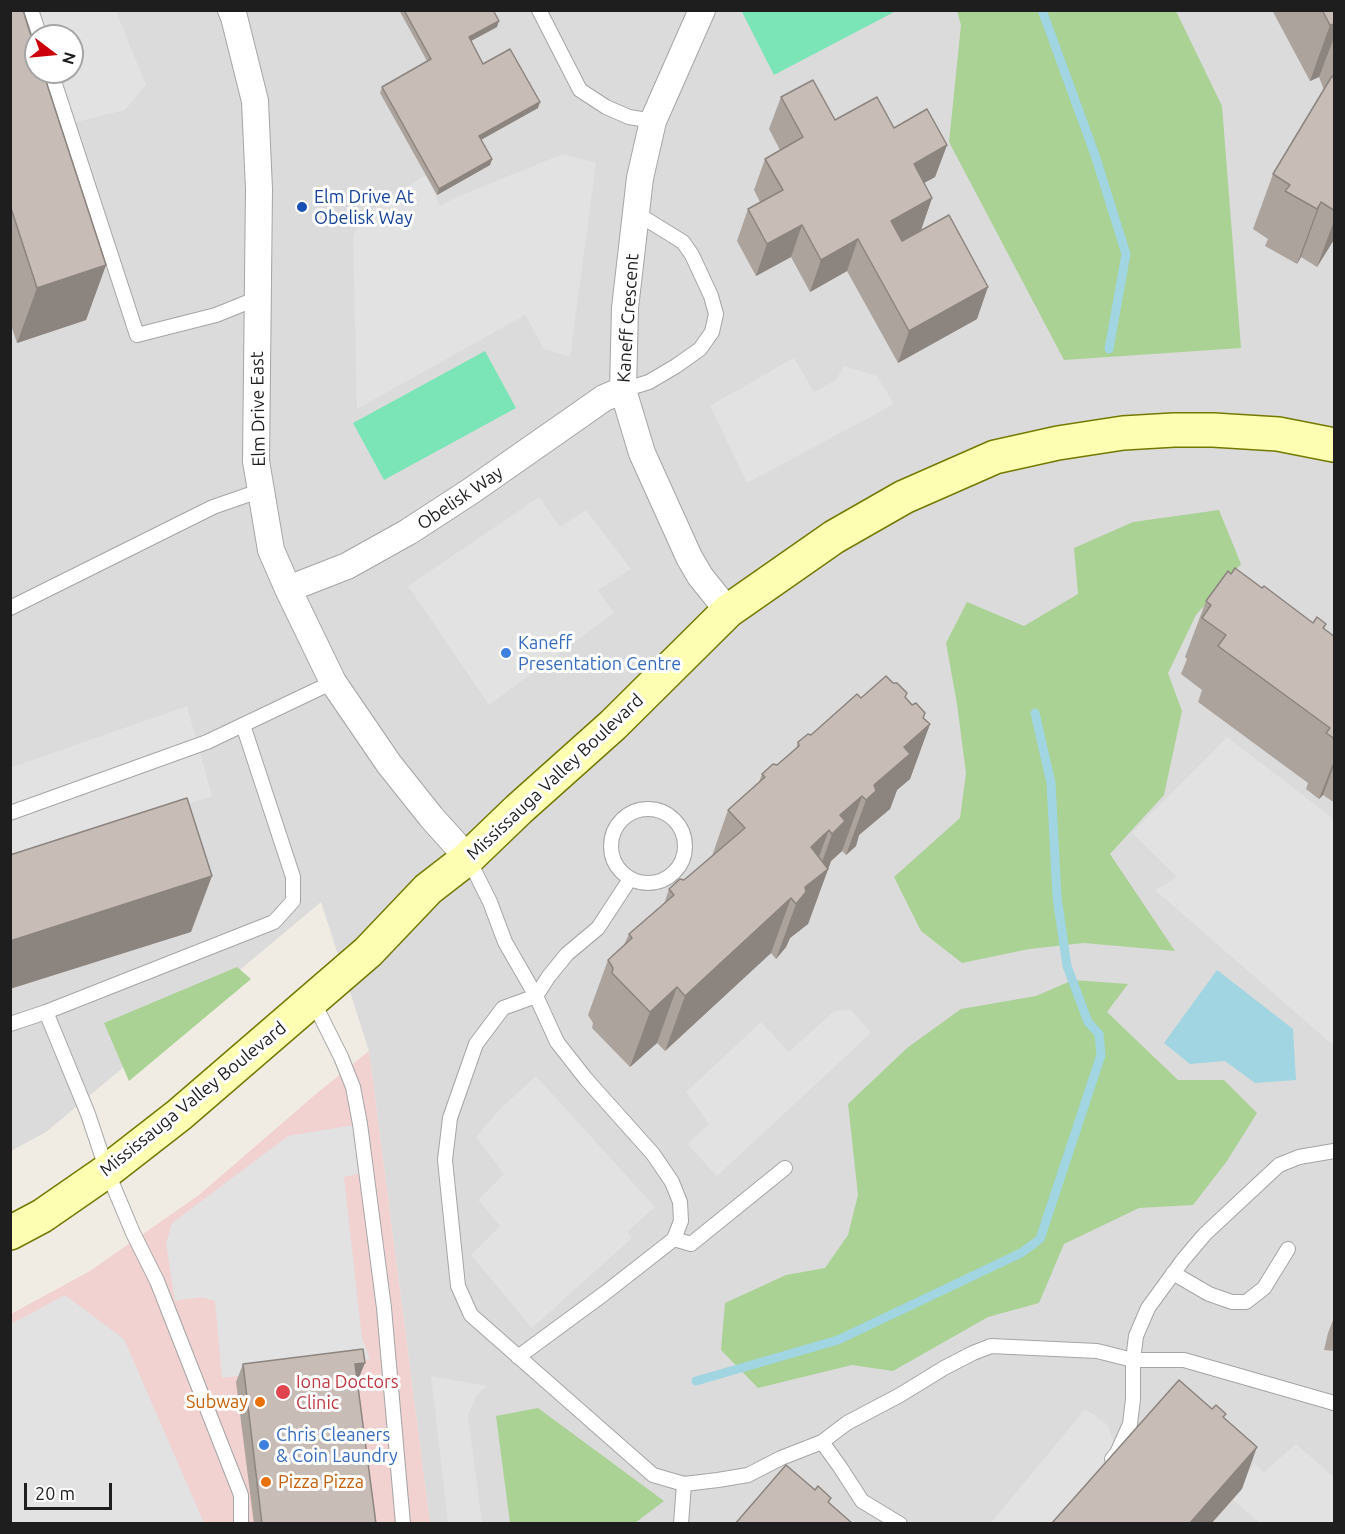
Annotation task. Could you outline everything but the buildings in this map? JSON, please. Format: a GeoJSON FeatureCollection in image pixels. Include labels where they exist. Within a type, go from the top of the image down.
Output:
{"type":"FeatureCollection","features":[{"type":"Feature","properties":{"kind":"street","name":"Elm Drive East"},"geometry":{"type":"LineString","coordinates":[[231,10],[255,101],[259,189],[256,461],[272,550],[288,589],[333,682],[389,764],[432,818],[468,858]]}},
{"type":"Feature","properties":{"kind":"street","name":"Kaneff Crescent"},"geometry":{"type":"LineString","coordinates":[[702,10],[653,121],[640,178],[625,308],[623,390],[642,453],[689,557],[700,576],[728,611]]}},
{"type":"Feature","properties":{"kind":"street","name":"Obelisk Way"},"geometry":{"type":"LineString","coordinates":[[288,589],[347,566],[408,532],[604,398],[623,390]]}},
{"type":"Feature","properties":{"kind":"street","name":"Mississauga Valley Boulevard"},"geometry":{"type":"LineString","coordinates":[[10,1233],[42,1216],[107,1171],[179,1115],[368,952],[428,889],[468,858],[613,725],[728,611],[834,537],[903,497],[995,457],[1058,443],[1123,433],[1213,430],[1278,434],[1335,445]]}},
{"type":"Feature","properties":{"kind":"lane"},"geometry":{"type":"LineString","coordinates":[[539,10],[580,90],[606,107],[628,117],[653,121]]}},
{"type":"Feature","properties":{"kind":"lane"},"geometry":{"type":"LineString","coordinates":[[55,84],[137,335],[216,315],[258,298]]}},
{"type":"Feature","properties":{"kind":"lane"},"geometry":{"type":"LineString","coordinates":[[623,390],[649,382],[700,350],[712,332],[717,314],[702,276],[683,242],[636,213]]}},
{"type":"Feature","properties":{"kind":"lane"},"geometry":{"type":"LineString","coordinates":[[10,608],[213,507],[261,490]]}},
{"type":"Feature","properties":{"kind":"lane"},"geometry":{"type":"LineString","coordinates":[[10,813],[207,742],[333,682]]}},
{"type":"Feature","properties":{"kind":"lane"},"geometry":{"type":"LineString","coordinates":[[10,1024],[46,1012],[274,921],[293,901],[293,877],[243,725]]}},
{"type":"Feature","properties":{"kind":"lane"},"geometry":{"type":"LineString","coordinates":[[643,809],[658,810],[672,818],[681,830],[684,844],[682,860],[673,873],[660,881],[645,883],[630,879],[618,869],[612,855],[611,840],[617,825],[628,815],[643,809]]}},
{"type":"Feature","properties":{"kind":"lane"},"geometry":{"type":"LineString","coordinates":[[468,858],[490,902],[505,942],[536,996],[557,1042],[586,1079],[652,1154],[672,1182],[680,1202],[681,1221],[674,1239],[518,1357]]}},
{"type":"Feature","properties":{"kind":"lane"},"geometry":{"type":"LineString","coordinates":[[630,879],[598,928],[567,954],[549,975],[536,996],[503,1008],[476,1044],[450,1118],[445,1160],[458,1286],[471,1315],[653,1475],[684,1484],[748,1475],[781,1458],[822,1442],[847,1423],[944,1368],[991,1346],[1097,1351],[1133,1360],[1184,1360],[1335,1403]]}},
{"type":"Feature","properties":{"kind":"lane"},"geometry":{"type":"LineString","coordinates":[[313,1001],[353,1087],[360,1124],[384,1308],[403,1524]]}},
{"type":"Feature","properties":{"kind":"lane"},"geometry":{"type":"LineString","coordinates":[[46,1012],[88,1114],[107,1171],[133,1233],[157,1281],[241,1495],[241,1524]]}},
{"type":"Feature","properties":{"kind":"lane"},"geometry":{"type":"LineString","coordinates":[[1101,1471],[1117,1453],[1130,1424],[1136,1336],[1148,1308],[1173,1273],[1205,1234],[1279,1166],[1299,1157],[1335,1151]]}},
{"type":"Feature","properties":{"kind":"lane"},"geometry":{"type":"LineString","coordinates":[[674,1239],[691,1244],[785,1168]]}},
{"type":"Feature","properties":{"kind":"lane"},"geometry":{"type":"LineString","coordinates":[[1173,1273],[1209,1294],[1232,1302],[1246,1302],[1264,1288],[1288,1248]]}},
{"type":"Feature","properties":{"kind":"lane"},"geometry":{"type":"LineString","coordinates":[[822,1442],[862,1501],[900,1524]]}},
{"type":"Feature","properties":{"kind":"lane"},"geometry":{"type":"LineString","coordinates":[[681,1524],[684,1484]]}},
{"type":"Feature","properties":{"kind":"shaded area"},"geometry":{"type":"Polygon","coordinates":[[[11,11],[1334,11],[1334,1523],[430,1523],[369,1051],[321,902],[46,1132],[11,1151],[11,11]]]}},
{"type":"Feature","properties":{"kind":"shaded area"},"geometry":{"type":"Polygon","coordinates":[[[31,11],[116,11],[146,85],[125,110],[68,124],[55,84],[84,84],[84,24],[36,24],[31,11]]]}},
{"type":"Feature","properties":{"kind":"shaded area"},"geometry":{"type":"Polygon","coordinates":[[[563,154],[596,163],[570,357],[544,349],[525,315],[357,409],[353,238],[361,216],[426,175],[440,206],[459,196],[563,154]]]}},
{"type":"Feature","properties":{"kind":"shaded area"},"geometry":{"type":"Polygon","coordinates":[[[794,358],[814,392],[836,380],[844,366],[877,376],[894,404],[747,483],[710,406],[794,358]]]}},
{"type":"Feature","properties":{"kind":"shaded area"},"geometry":{"type":"Polygon","coordinates":[[[539,497],[560,527],[586,510],[631,569],[598,590],[614,613],[489,705],[408,586],[539,497]]]}},
{"type":"Feature","properties":{"kind":"shaded area"},"geometry":{"type":"Polygon","coordinates":[[[187,706],[212,796],[11,864],[10,768],[187,706]]]}},
{"type":"Feature","properties":{"kind":"shaded area"},"geometry":{"type":"Polygon","coordinates":[[[1227,737],[1334,819],[1334,1046],[1155,890],[1177,877],[1132,833],[1227,737]]]}},
{"type":"Feature","properties":{"kind":"shaded area"},"geometry":{"type":"Polygon","coordinates":[[[851,1010],[871,1033],[717,1176],[687,1144],[709,1124],[686,1092],[761,1022],[789,1052],[834,1011],[851,1010]]]}},
{"type":"Feature","properties":{"kind":"shaded area"},"geometry":{"type":"Polygon","coordinates":[[[369,1051],[430,1523],[11,1524],[11,1314],[90,1271],[199,1195],[369,1051]]]}},
{"type":"Feature","properties":{"kind":"shaded area"},"geometry":{"type":"Polygon","coordinates":[[[536,1076],[655,1207],[627,1232],[632,1238],[532,1328],[471,1255],[500,1226],[478,1200],[504,1174],[476,1137],[500,1109],[536,1076]]]}},
{"type":"Feature","properties":{"kind":"shaded area"},"geometry":{"type":"Polygon","coordinates":[[[360,1124],[366,1172],[344,1177],[362,1338],[370,1359],[222,1378],[215,1301],[201,1297],[175,1301],[166,1243],[172,1223],[288,1136],[360,1124]]]}},
{"type":"Feature","properties":{"kind":"shaded area"},"geometry":{"type":"Polygon","coordinates":[[[65,1295],[124,1339],[204,1523],[11,1523],[11,1324],[65,1295]]]}},
{"type":"Feature","properties":{"kind":"shaded area"},"geometry":{"type":"Polygon","coordinates":[[[431,1376],[487,1386],[477,1395],[468,1415],[482,1523],[448,1523],[431,1376]]]}},
{"type":"Feature","properties":{"kind":"shaded area"},"geometry":{"type":"Polygon","coordinates":[[[1085,1409],[1108,1425],[1117,1453],[1055,1523],[990,1524],[1085,1409]]]}},
{"type":"Feature","properties":{"kind":"shaded area"},"geometry":{"type":"Polygon","coordinates":[[[1296,1444],[1334,1477],[1334,1523],[1260,1523],[1226,1494],[1255,1464],[1264,1472],[1296,1444]]]}},
{"type":"Feature","properties":{"kind":"green space"},"geometry":{"type":"Polygon","coordinates":[[[741,10],[896,10],[896,11],[774,75],[741,10]]]}},
{"type":"Feature","properties":{"kind":"green space"},"geometry":{"type":"Polygon","coordinates":[[[957,11],[1176,11],[1222,106],[1241,348],[1064,360],[949,142],[961,25],[957,11]]]}},
{"type":"Feature","properties":{"kind":"green space"},"geometry":{"type":"Polygon","coordinates":[[[485,351],[516,408],[384,480],[353,423],[485,351]]]}},
{"type":"Feature","properties":{"kind":"green space"},"geometry":{"type":"Polygon","coordinates":[[[1219,510],[1241,564],[1196,615],[1168,673],[1182,711],[1164,795],[1110,854],[1175,951],[1084,943],[1029,949],[962,963],[921,931],[894,877],[960,818],[966,773],[946,643],[967,602],[1024,626],[1078,594],[1074,548],[1133,522],[1219,510]]]}},
{"type":"Feature","properties":{"kind":"green space"},"geometry":{"type":"Polygon","coordinates":[[[237,967],[251,979],[129,1081],[104,1023],[237,967]]]}},
{"type":"Feature","properties":{"kind":"green space"},"geometry":{"type":"Polygon","coordinates":[[[1073,980],[1128,984],[1107,1012],[1178,1080],[1224,1080],[1257,1113],[1227,1161],[1193,1205],[1139,1208],[1064,1244],[1039,1303],[988,1317],[893,1371],[852,1365],[758,1388],[721,1350],[725,1303],[786,1275],[825,1268],[848,1235],[858,1195],[848,1104],[907,1048],[961,1009],[1036,996],[1073,980]]]}},
{"type":"Feature","properties":{"kind":"green space"},"geometry":{"type":"Polygon","coordinates":[[[538,1408],[664,1501],[635,1523],[510,1523],[496,1416],[538,1408]]]}},
{"type":"Feature","properties":{"kind":"water"},"geometry":{"type":"Polygon","coordinates":[[[1217,970],[1293,1029],[1296,1080],[1255,1083],[1225,1061],[1190,1064],[1164,1043],[1217,970]]]}},
{"type":"Feature","properties":{"kind":"waterway"},"geometry":{"type":"LineString","coordinates":[[1042,10],[1095,155],[1126,254],[1109,349]]}},
{"type":"Feature","properties":{"kind":"waterway"},"geometry":{"type":"LineString","coordinates":[[696,1381],[838,1340],[1021,1253],[1040,1239],[1101,1055],[1099,1034],[1088,1022],[1067,966],[1057,897],[1051,783],[1035,713]]}},
{"type":"Feature","properties":{"kind":"place","name":"Elm Drive At Obelisk Way"},"geometry":{"type":"Point","coordinates":[302,207]}},
{"type":"Feature","properties":{"kind":"place","name":"Kaneff Presentation Centre"},"geometry":{"type":"Point","coordinates":[506,653]}},
{"type":"Feature","properties":{"kind":"place","name":"Iona Doctors Clinic"},"geometry":{"type":"Point","coordinates":[283,1392]}},
{"type":"Feature","properties":{"kind":"place","name":"Subway"},"geometry":{"type":"Point","coordinates":[260,1402]}},
{"type":"Feature","properties":{"kind":"place","name":"Chris Cleaners & Coin Laundry"},"geometry":{"type":"Point","coordinates":[264,1445]}},
{"type":"Feature","properties":{"kind":"place","name":"Pizza Pizza"},"geometry":{"type":"Point","coordinates":[266,1482]}}]}
